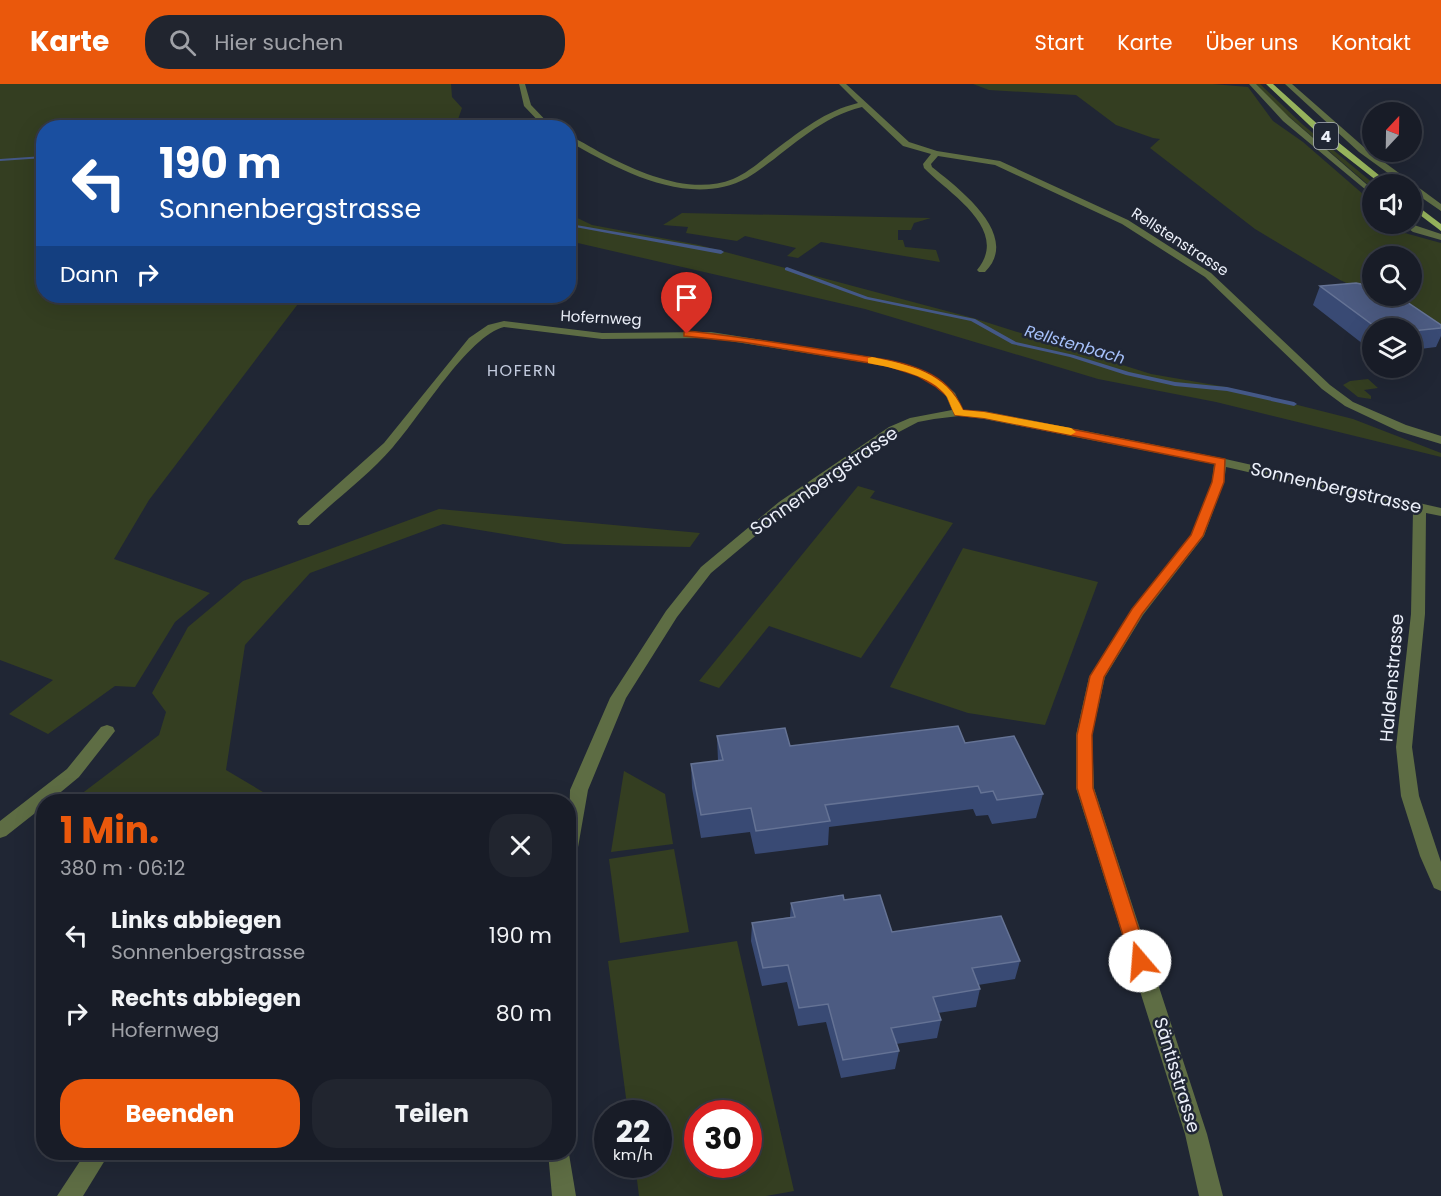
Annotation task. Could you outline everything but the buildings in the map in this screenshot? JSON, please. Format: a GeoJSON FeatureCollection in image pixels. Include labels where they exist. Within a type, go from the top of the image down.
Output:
{"type":"FeatureCollection","features":[{"type":"Feature","properties":{"kind":"main road","name":"4"},"geometry":{"type":"LineString","coordinates":[[1269,84],[1330,140],[1373,174]]}},
{"type":"Feature","properties":{"kind":"main road"},"geometry":{"type":"LineString","coordinates":[[1422,213],[1439,227]]}},
{"type":"Feature","properties":{"kind":"street"},"geometry":{"type":"LineString","coordinates":[[522,84],[528,106],[542,120]]}},
{"type":"Feature","properties":{"kind":"street","name":"Rellstenstrasse"},"geometry":{"type":"LineString","coordinates":[[842,84],[898,140],[910,146],[936,153],[997,163],[1125,222],[1208,275],[1326,387],[1348,404],[1402,428],[1441,440]]}},
{"type":"Feature","properties":{"kind":"street"},"geometry":{"type":"LineString","coordinates":[[1252,84],[1286,119],[1362,184]]}},
{"type":"Feature","properties":{"kind":"street"},"geometry":{"type":"LineString","coordinates":[[1288,84],[1362,150],[1394,174]]}},
{"type":"Feature","properties":{"kind":"street"},"geometry":{"type":"LineString","coordinates":[[576,142],[601,156],[669,182],[690,186],[721,184],[747,175],[824,115],[842,108],[864,104]]}},
{"type":"Feature","properties":{"kind":"street"},"geometry":{"type":"LineString","coordinates":[[936,153],[927,164],[928,168],[970,204],[981,220],[990,240],[993,255],[991,263],[982,270]]}},
{"type":"Feature","properties":{"kind":"street"},"geometry":{"type":"LineString","coordinates":[[1422,195],[1441,208]]}},
{"type":"Feature","properties":{"kind":"street"},"geometry":{"type":"LineString","coordinates":[[1422,232],[1441,237]]}},
{"type":"Feature","properties":{"kind":"street","name":"Hofernweg"},"geometry":{"type":"LineString","coordinates":[[304,522],[388,446],[473,340],[482,332],[504,324],[602,336],[711,335],[889,363],[922,374],[939,384],[951,395],[959,413]]}},
{"type":"Feature","properties":{"kind":"street","name":"Sonnenbergstrasse"},"geometry":{"type":"LineString","coordinates":[[576,807],[579,790],[618,698],[671,614],[706,570],[784,505],[893,430],[914,420],[959,413],[984,415],[1221,462],[1441,512]]}},
{"type":"Feature","properties":{"kind":"street","name":"Säntisstrasse"},"geometry":{"type":"LineString","coordinates":[[1211,1196],[1196,1134],[1085,788],[1084,735],[1097,676],[1137,612],[1197,536],[1218,482],[1221,462]]}},
{"type":"Feature","properties":{"kind":"street","name":"Haldenstrasse"},"geometry":{"type":"LineString","coordinates":[[1420,508],[1418,614],[1404,747],[1410,796],[1429,856],[1441,883]]}},
{"type":"Feature","properties":{"kind":"street"},"geometry":{"type":"LineString","coordinates":[[47,794],[73,773],[107,731]]}},
{"type":"Feature","properties":{"kind":"street"},"geometry":{"type":"LineString","coordinates":[[0,831],[36,802]]}},
{"type":"Feature","properties":{"kind":"street"},"geometry":{"type":"LineString","coordinates":[[69,1196],[94,1160]]}},
{"type":"Feature","properties":{"kind":"street"},"geometry":{"type":"LineString","coordinates":[[560,1160],[564,1196]]}},
{"type":"Feature","properties":{"kind":"green space"},"geometry":{"type":"Polygon","coordinates":[[[0,84],[451,84],[452,97],[462,108],[458,120],[36,120],[36,303],[299,303],[149,500],[114,559],[210,593],[175,622],[135,687],[115,686],[48,734],[9,714],[53,680],[0,660],[0,84]]]}},
{"type":"Feature","properties":{"kind":"green space"},"geometry":{"type":"Polygon","coordinates":[[[973,84],[1213,84],[1248,87],[1273,121],[1303,142],[1362,193],[1362,234],[1408,234],[1441,243],[1441,333],[1422,323],[1422,318],[1414,318],[1392,306],[1422,306],[1422,246],[1362,246],[1362,290],[1340,280],[1255,229],[1150,148],[1160,139],[1116,125],[1076,95],[989,90],[973,84]]]}},
{"type":"Feature","properties":{"kind":"green space"},"geometry":{"type":"Polygon","coordinates":[[[1256,84],[1260,84],[1302,124],[1362,174],[1362,179],[1280,109],[1256,84]]]}},
{"type":"Feature","properties":{"kind":"green space"},"geometry":{"type":"Polygon","coordinates":[[[682,213],[931,218],[914,223],[911,230],[898,230],[898,240],[903,240],[905,247],[936,250],[940,262],[821,242],[798,258],[787,256],[796,248],[745,236],[737,241],[686,233],[688,227],[663,225],[682,213]]]}},
{"type":"Feature","properties":{"kind":"green space"},"geometry":{"type":"Polygon","coordinates":[[[576,217],[592,225],[699,245],[973,318],[1151,374],[1226,387],[1353,419],[1441,453],[1441,457],[1216,402],[1098,379],[865,309],[576,243],[576,217]]]}},
{"type":"Feature","properties":{"kind":"green space"},"geometry":{"type":"Polygon","coordinates":[[[1368,379],[1378,388],[1364,390],[1371,396],[1371,399],[1358,397],[1343,385],[1350,381],[1368,379]]]}},
{"type":"Feature","properties":{"kind":"green space"},"geometry":{"type":"Polygon","coordinates":[[[858,486],[875,491],[870,498],[953,523],[861,658],[769,626],[719,688],[699,681],[858,486]]]}},
{"type":"Feature","properties":{"kind":"green space"},"geometry":{"type":"Polygon","coordinates":[[[439,509],[700,533],[690,547],[564,544],[443,524],[310,573],[245,645],[226,770],[263,794],[81,794],[159,735],[166,712],[152,693],[188,627],[243,581],[439,509]]]}},
{"type":"Feature","properties":{"kind":"green space"},"geometry":{"type":"Polygon","coordinates":[[[963,548],[1098,582],[1045,725],[968,713],[890,687],[963,548]]]}},
{"type":"Feature","properties":{"kind":"green space"},"geometry":{"type":"Polygon","coordinates":[[[624,771],[665,794],[673,844],[611,852],[624,771]]]}},
{"type":"Feature","properties":{"kind":"green space"},"geometry":{"type":"Polygon","coordinates":[[[674,849],[689,932],[620,943],[609,859],[674,849]]]}},
{"type":"Feature","properties":{"kind":"green space"},"geometry":{"type":"Polygon","coordinates":[[[737,941],[794,1191],[766,1196],[639,1196],[637,1178],[672,1178],[672,1100],[626,1100],[608,961],[737,941]]]}},
{"type":"Feature","properties":{"kind":"waterway","name":"Rellstenbach"},"geometry":{"type":"LineString","coordinates":[[0,160],[36,158]]}},
{"type":"Feature","properties":{"kind":"waterway","name":"Rellstenbach"},"geometry":{"type":"LineString","coordinates":[[576,226],[721,252]]}},
{"type":"Feature","properties":{"kind":"waterway","name":"Rellstenbach"},"geometry":{"type":"LineString","coordinates":[[787,269],[867,298],[973,320],[1014,343],[1072,356],[1128,374],[1175,384],[1227,389],[1294,404]]}},
{"type":"Feature","properties":{"kind":"slow traffic"},"geometry":{"type":"LineString","coordinates":[[872,360],[906,368],[939,384],[951,395],[959,413],[984,415],[1071,432]]}},
{"type":"Feature","properties":{"kind":"district","name":"HOFERN"},"geometry":{"type":"Point","coordinates":[522,370]}},
{"type":"Feature","properties":{"kind":"route"},"geometry":{"type":"LineString","coordinates":[[687,334],[742,339],[889,363],[922,374],[939,384],[951,395],[959,413],[984,415],[1221,462],[1218,482],[1197,536],[1137,612],[1097,676],[1084,735],[1085,788],[1140,961]]}}]}
